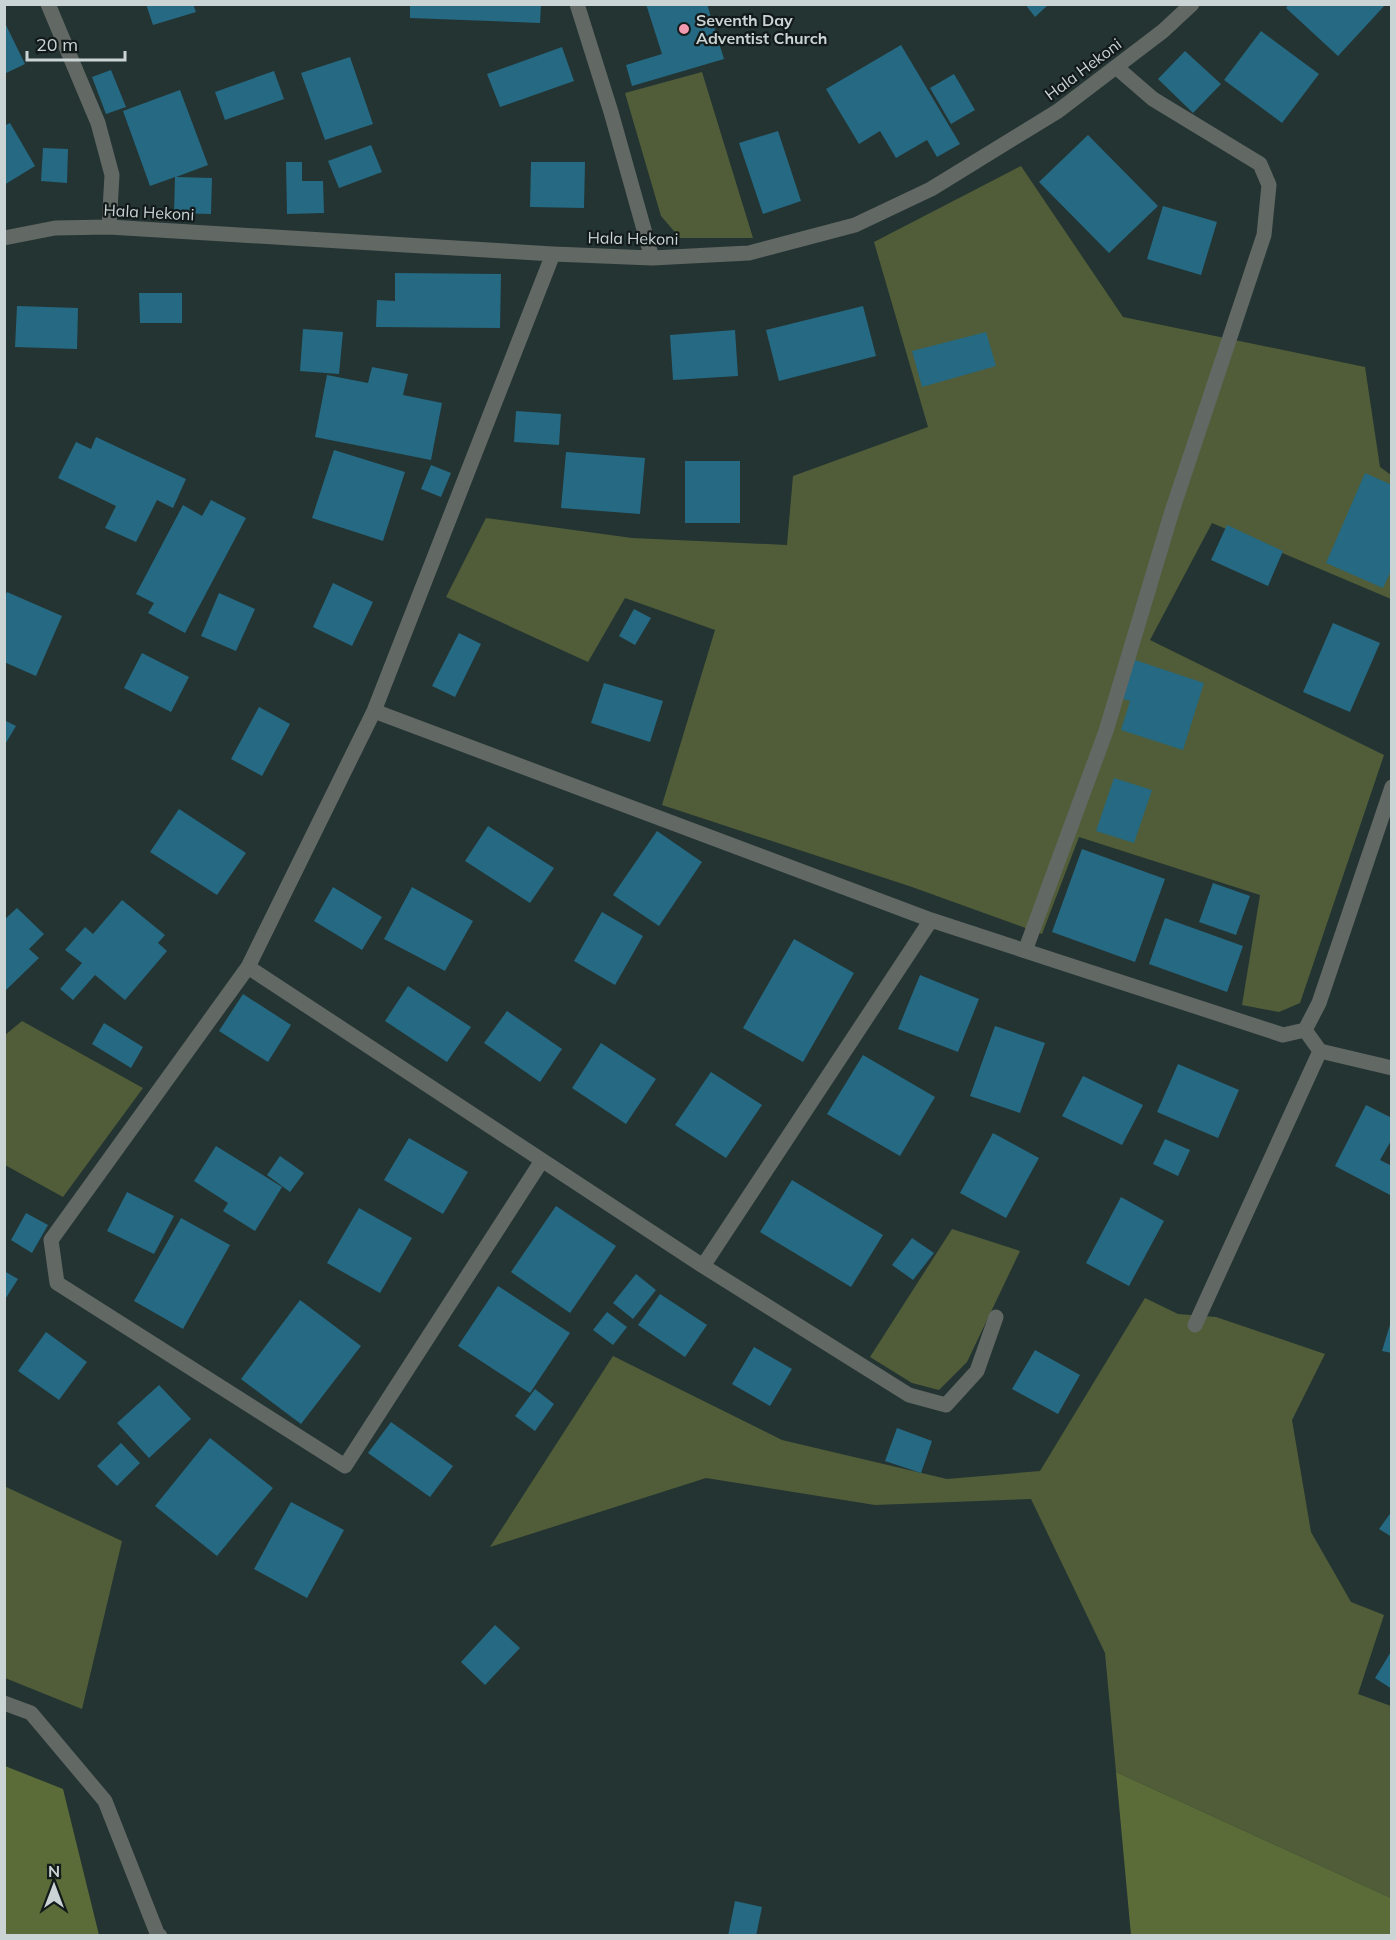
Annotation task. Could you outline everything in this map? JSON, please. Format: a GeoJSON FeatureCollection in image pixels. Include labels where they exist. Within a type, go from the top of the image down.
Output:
{"type":"FeatureCollection","features":[{"type":"Feature","properties":{"kind":"street"},"geometry":{"type":"LineString","coordinates":[[48,4],[101,133],[112,175],[109,227]]}},
{"type":"Feature","properties":{"kind":"street"},"geometry":{"type":"LineString","coordinates":[[577,4],[611,112],[652,258]]}},
{"type":"Feature","properties":{"kind":"street","name":"Hala Hekoni"},"geometry":{"type":"LineString","coordinates":[[4,237],[55,228],[109,227],[553,254],[652,258],[749,253],[855,225],[931,189],[1058,111],[1116,67],[1192,4]]}},
{"type":"Feature","properties":{"kind":"street"},"geometry":{"type":"LineString","coordinates":[[1025,951],[1106,731],[1172,511],[1264,235],[1269,185],[1260,164],[1153,99],[1116,67]]}},
{"type":"Feature","properties":{"kind":"street"},"geometry":{"type":"LineString","coordinates":[[541,1162],[345,1466],[57,1282],[51,1240],[248,967],[374,711],[553,254]]}},
{"type":"Feature","properties":{"kind":"street"},"geometry":{"type":"LineString","coordinates":[[374,711],[931,920],[1283,1035],[1305,1030],[1319,1003],[1392,787]]}},
{"type":"Feature","properties":{"kind":"street"},"geometry":{"type":"LineString","coordinates":[[703,1266],[931,920]]}},
{"type":"Feature","properties":{"kind":"street"},"geometry":{"type":"LineString","coordinates":[[248,967],[541,1162],[909,1395],[946,1405],[977,1371],[996,1317]]}},
{"type":"Feature","properties":{"kind":"street"},"geometry":{"type":"LineString","coordinates":[[1305,1030],[1320,1051],[1392,1068]]}},
{"type":"Feature","properties":{"kind":"street"},"geometry":{"type":"LineString","coordinates":[[1195,1325],[1320,1051]]}},
{"type":"Feature","properties":{"kind":"street"},"geometry":{"type":"LineString","coordinates":[[4,1703],[31,1713],[105,1801],[157,1933],[160,1935]]}},
{"type":"Feature","properties":{"kind":"green space"},"geometry":{"type":"Polygon","coordinates":[[[702,72],[753,238],[680,238],[661,216],[625,93],[702,72]]]}},
{"type":"Feature","properties":{"kind":"green space"},"geometry":{"type":"Polygon","coordinates":[[[1021,166],[1123,317],[1365,367],[1380,467],[1391,475],[1391,599],[1212,523],[1150,640],[1384,755],[1300,1003],[1279,1012],[1242,1005],[1260,895],[1079,837],[1042,934],[912,887],[662,805],[715,630],[625,598],[588,662],[446,597],[486,518],[632,538],[787,545],[793,476],[928,427],[874,242],[1021,166]]]}},
{"type":"Feature","properties":{"kind":"green space"},"geometry":{"type":"Polygon","coordinates":[[[22,1021],[143,1088],[63,1197],[5,1165],[5,1035],[22,1021]]]}},
{"type":"Feature","properties":{"kind":"green space"},"geometry":{"type":"Polygon","coordinates":[[[952,1229],[1020,1251],[967,1362],[939,1390],[912,1383],[870,1357],[952,1229]]]}},
{"type":"Feature","properties":{"kind":"green space"},"geometry":{"type":"Polygon","coordinates":[[[1145,1298],[1178,1314],[1216,1317],[1325,1354],[1292,1420],[1311,1532],[1351,1602],[1384,1615],[1358,1694],[1391,1706],[1391,1898],[1116,1772],[1105,1653],[1031,1499],[875,1505],[706,1478],[490,1547],[613,1356],[782,1440],[947,1479],[1040,1471],[1145,1298]]]}},
{"type":"Feature","properties":{"kind":"green space"},"geometry":{"type":"Polygon","coordinates":[[[4,1486],[122,1541],[82,1709],[5,1678],[4,1486]]]}},
{"type":"Feature","properties":{"kind":"green space"},"geometry":{"type":"Polygon","coordinates":[[[5,1766],[63,1789],[99,1935],[5,1935],[5,1766]]]}},
{"type":"Feature","properties":{"kind":"green space"},"geometry":{"type":"Polygon","coordinates":[[[1116,1772],[1391,1898],[1391,1935],[1131,1935],[1116,1772]]]}},
{"type":"Feature","properties":{"kind":"building"},"geometry":{"type":"Polygon","coordinates":[[[146,4],[193,4],[196,12],[153,25],[146,4]]]}},
{"type":"Feature","properties":{"kind":"building"},"geometry":{"type":"Polygon","coordinates":[[[410,4],[541,4],[540,23],[410,18],[410,4]]]}},
{"type":"Feature","properties":{"kind":"building","name":"Seventh Day Adventist Church"},"geometry":{"type":"Polygon","coordinates":[[[646,4],[707,4],[724,59],[632,86],[626,65],[662,54],[646,4]]]}},
{"type":"Feature","properties":{"kind":"building"},"geometry":{"type":"Polygon","coordinates":[[[1025,4],[1049,4],[1035,17],[1025,4]]]}},
{"type":"Feature","properties":{"kind":"building"},"geometry":{"type":"Polygon","coordinates":[[[1289,4],[1386,4],[1338,56],[1286,8],[1289,4]]]}},
{"type":"Feature","properties":{"kind":"building"},"geometry":{"type":"Polygon","coordinates":[[[4,21],[25,64],[4,74],[4,21]]]}},
{"type":"Feature","properties":{"kind":"building"},"geometry":{"type":"Polygon","coordinates":[[[1261,31],[1319,74],[1282,123],[1224,80],[1261,31]]]}},
{"type":"Feature","properties":{"kind":"building"},"geometry":{"type":"Polygon","coordinates":[[[901,45],[960,144],[937,157],[927,140],[896,158],[880,131],[859,144],[826,89],[901,45]]]}},
{"type":"Feature","properties":{"kind":"building"},"geometry":{"type":"Polygon","coordinates":[[[562,47],[574,81],[500,107],[487,74],[562,47]]]}},
{"type":"Feature","properties":{"kind":"building"},"geometry":{"type":"Polygon","coordinates":[[[1185,51],[1221,84],[1193,113],[1158,79],[1185,51]]]}},
{"type":"Feature","properties":{"kind":"building"},"geometry":{"type":"Polygon","coordinates":[[[350,57],[373,124],[325,140],[301,73],[350,57]]]}},
{"type":"Feature","properties":{"kind":"building"},"geometry":{"type":"Polygon","coordinates":[[[111,70],[126,107],[106,114],[92,77],[111,70]]]}},
{"type":"Feature","properties":{"kind":"building"},"geometry":{"type":"Polygon","coordinates":[[[274,71],[284,99],[225,120],[215,92],[274,71]]]}},
{"type":"Feature","properties":{"kind":"building"},"geometry":{"type":"Polygon","coordinates":[[[954,74],[975,110],[951,124],[930,88],[954,74]]]}},
{"type":"Feature","properties":{"kind":"building"},"geometry":{"type":"Polygon","coordinates":[[[180,90],[208,165],[176,177],[212,178],[211,214],[174,213],[175,177],[150,186],[123,111],[180,90]]]}},
{"type":"Feature","properties":{"kind":"building"},"geometry":{"type":"Polygon","coordinates":[[[10,123],[35,166],[4,185],[4,126],[10,123]]]}},
{"type":"Feature","properties":{"kind":"building"},"geometry":{"type":"Polygon","coordinates":[[[778,131],[801,201],[763,214],[739,143],[778,131]]]}},
{"type":"Feature","properties":{"kind":"building"},"geometry":{"type":"Polygon","coordinates":[[[1088,135],[1158,206],[1109,253],[1039,182],[1088,135]]]}},
{"type":"Feature","properties":{"kind":"building"},"geometry":{"type":"Polygon","coordinates":[[[371,145],[382,172],[339,188],[328,161],[371,145]]]}},
{"type":"Feature","properties":{"kind":"building"},"geometry":{"type":"Polygon","coordinates":[[[43,148],[68,149],[67,183],[41,181],[43,148]]]}},
{"type":"Feature","properties":{"kind":"building"},"geometry":{"type":"Polygon","coordinates":[[[286,162],[302,162],[302,181],[323,181],[324,213],[287,214],[286,162]]]}},
{"type":"Feature","properties":{"kind":"building"},"geometry":{"type":"Polygon","coordinates":[[[531,162],[585,162],[584,208],[530,207],[531,162]]]}},
{"type":"Feature","properties":{"kind":"building"},"geometry":{"type":"Polygon","coordinates":[[[1163,206],[1217,222],[1201,275],[1147,259],[1163,206]]]}},
{"type":"Feature","properties":{"kind":"building"},"geometry":{"type":"Polygon","coordinates":[[[395,273],[501,274],[500,328],[376,327],[377,300],[395,301],[395,273]]]}},
{"type":"Feature","properties":{"kind":"building"},"geometry":{"type":"Polygon","coordinates":[[[139,293],[182,293],[182,323],[140,323],[139,293]]]}},
{"type":"Feature","properties":{"kind":"building"},"geometry":{"type":"Polygon","coordinates":[[[17,306],[78,308],[77,349],[15,347],[17,306]]]}},
{"type":"Feature","properties":{"kind":"building"},"geometry":{"type":"Polygon","coordinates":[[[863,306],[876,356],[779,381],[766,330],[863,306]]]}},
{"type":"Feature","properties":{"kind":"building"},"geometry":{"type":"Polygon","coordinates":[[[303,329],[343,332],[339,374],[300,371],[303,329]]]}},
{"type":"Feature","properties":{"kind":"building"},"geometry":{"type":"Polygon","coordinates":[[[735,330],[738,376],[673,380],[670,335],[735,330]]]}},
{"type":"Feature","properties":{"kind":"building"},"geometry":{"type":"Polygon","coordinates":[[[986,332],[996,366],[922,387],[912,351],[986,332]]]}},
{"type":"Feature","properties":{"kind":"building"},"geometry":{"type":"Polygon","coordinates":[[[372,367],[408,374],[403,395],[442,403],[431,460],[315,437],[327,375],[368,383],[372,367]]]}},
{"type":"Feature","properties":{"kind":"building"},"geometry":{"type":"Polygon","coordinates":[[[516,411],[561,414],[559,445],[514,442],[516,411]]]}},
{"type":"Feature","properties":{"kind":"building"},"geometry":{"type":"Polygon","coordinates":[[[96,437],[186,479],[173,508],[157,500],[136,542],[105,528],[116,506],[58,478],[76,442],[91,449],[96,437]]]}},
{"type":"Feature","properties":{"kind":"building"},"geometry":{"type":"Polygon","coordinates":[[[334,450],[405,472],[383,541],[312,518],[334,450]]]}},
{"type":"Feature","properties":{"kind":"building"},"geometry":{"type":"Polygon","coordinates":[[[566,452],[645,458],[640,514],[561,508],[566,452]]]}},
{"type":"Feature","properties":{"kind":"building"},"geometry":{"type":"Polygon","coordinates":[[[685,461],[740,461],[740,523],[685,523],[685,461]]]}},
{"type":"Feature","properties":{"kind":"building"},"geometry":{"type":"Polygon","coordinates":[[[431,465],[451,473],[441,497],[421,489],[431,465]]]}},
{"type":"Feature","properties":{"kind":"building"},"geometry":{"type":"Polygon","coordinates":[[[1365,473],[1392,485],[1392,569],[1383,588],[1326,563],[1365,473]]]}},
{"type":"Feature","properties":{"kind":"building"},"geometry":{"type":"Polygon","coordinates":[[[211,500],[246,518],[185,633],[148,613],[154,603],[136,594],[183,505],[202,516],[211,500]]]}},
{"type":"Feature","properties":{"kind":"building"},"geometry":{"type":"Polygon","coordinates":[[[1227,525],[1283,551],[1268,586],[1211,560],[1227,525]]]}},
{"type":"Feature","properties":{"kind":"building"},"geometry":{"type":"Polygon","coordinates":[[[333,583],[373,602],[352,646],[313,627],[333,583]]]}},
{"type":"Feature","properties":{"kind":"building"},"geometry":{"type":"Polygon","coordinates":[[[7,592],[62,616],[36,676],[4,662],[4,598],[7,592]]]}},
{"type":"Feature","properties":{"kind":"building"},"geometry":{"type":"Polygon","coordinates":[[[219,593],[255,609],[236,651],[201,636],[219,593]]]}},
{"type":"Feature","properties":{"kind":"building"},"geometry":{"type":"Polygon","coordinates":[[[634,609],[651,618],[635,645],[619,636],[634,609]]]}},
{"type":"Feature","properties":{"kind":"building"},"geometry":{"type":"Polygon","coordinates":[[[1333,623],[1380,643],[1350,712],[1303,692],[1333,623]]]}},
{"type":"Feature","properties":{"kind":"building"},"geometry":{"type":"Polygon","coordinates":[[[459,633],[481,644],[455,697],[432,686],[459,633]]]}},
{"type":"Feature","properties":{"kind":"building"},"geometry":{"type":"Polygon","coordinates":[[[142,653],[189,677],[171,712],[124,688],[142,653]]]}},
{"type":"Feature","properties":{"kind":"building"},"geometry":{"type":"Polygon","coordinates":[[[1129,658],[1204,683],[1183,750],[1121,730],[1130,701],[1117,697],[1129,658]]]}},
{"type":"Feature","properties":{"kind":"building"},"geometry":{"type":"Polygon","coordinates":[[[604,683],[663,701],[650,742],[591,723],[604,683]]]}},
{"type":"Feature","properties":{"kind":"building"},"geometry":{"type":"Polygon","coordinates":[[[259,707],[290,724],[262,776],[231,759],[259,707]]]}},
{"type":"Feature","properties":{"kind":"building"},"geometry":{"type":"Polygon","coordinates":[[[4,720],[16,726],[4,746],[4,720]]]}},
{"type":"Feature","properties":{"kind":"building"},"geometry":{"type":"Polygon","coordinates":[[[1114,778],[1152,790],[1134,843],[1096,831],[1114,778]]]}},
{"type":"Feature","properties":{"kind":"building"},"geometry":{"type":"Polygon","coordinates":[[[179,809],[246,853],[217,895],[150,852],[179,809]]]}},
{"type":"Feature","properties":{"kind":"building"},"geometry":{"type":"Polygon","coordinates":[[[488,826],[554,868],[530,903],[465,861],[488,826]]]}},
{"type":"Feature","properties":{"kind":"building"},"geometry":{"type":"Polygon","coordinates":[[[657,831],[702,862],[659,926],[613,895],[657,831]]]}},
{"type":"Feature","properties":{"kind":"building"},"geometry":{"type":"Polygon","coordinates":[[[1082,849],[1165,879],[1135,962],[1052,932],[1082,849]]]}},
{"type":"Feature","properties":{"kind":"building"},"geometry":{"type":"Polygon","coordinates":[[[1213,883],[1250,896],[1236,935],[1199,922],[1213,883]]]}},
{"type":"Feature","properties":{"kind":"building"},"geometry":{"type":"Polygon","coordinates":[[[333,887],[382,917],[362,950],[314,921],[333,887]]]}},
{"type":"Feature","properties":{"kind":"building"},"geometry":{"type":"Polygon","coordinates":[[[412,887],[473,921],[445,971],[384,939],[412,887]]]}},
{"type":"Feature","properties":{"kind":"building"},"geometry":{"type":"Polygon","coordinates":[[[122,900],[165,935],[158,943],[167,951],[125,1000],[95,975],[73,1000],[60,989],[82,963],[65,950],[85,927],[93,934],[122,900]]]}},
{"type":"Feature","properties":{"kind":"building"},"geometry":{"type":"Polygon","coordinates":[[[17,908],[44,934],[29,949],[39,958],[4,992],[4,920],[17,908]]]}},
{"type":"Feature","properties":{"kind":"building"},"geometry":{"type":"Polygon","coordinates":[[[602,912],[643,936],[615,985],[574,961],[602,912]]]}},
{"type":"Feature","properties":{"kind":"building"},"geometry":{"type":"Polygon","coordinates":[[[1165,918],[1243,946],[1227,992],[1149,964],[1165,918]]]}},
{"type":"Feature","properties":{"kind":"building"},"geometry":{"type":"Polygon","coordinates":[[[794,939],[854,973],[803,1062],[743,1028],[794,939]]]}},
{"type":"Feature","properties":{"kind":"building"},"geometry":{"type":"Polygon","coordinates":[[[920,975],[979,999],[958,1052],[898,1029],[920,975]]]}},
{"type":"Feature","properties":{"kind":"building"},"geometry":{"type":"Polygon","coordinates":[[[408,986],[471,1027],[447,1062],[385,1021],[408,986]]]}},
{"type":"Feature","properties":{"kind":"building"},"geometry":{"type":"Polygon","coordinates":[[[243,994],[291,1025],[268,1062],[219,1031],[243,994]]]}},
{"type":"Feature","properties":{"kind":"building"},"geometry":{"type":"Polygon","coordinates":[[[507,1011],[562,1049],[540,1082],[484,1043],[507,1011]]]}},
{"type":"Feature","properties":{"kind":"building"},"geometry":{"type":"Polygon","coordinates":[[[104,1023],[143,1047],[131,1068],[92,1044],[104,1023]]]}},
{"type":"Feature","properties":{"kind":"building"},"geometry":{"type":"Polygon","coordinates":[[[995,1026],[1045,1043],[1020,1113],[970,1096],[995,1026]]]}},
{"type":"Feature","properties":{"kind":"building"},"geometry":{"type":"Polygon","coordinates":[[[601,1043],[656,1079],[626,1124],[572,1088],[601,1043]]]}},
{"type":"Feature","properties":{"kind":"building"},"geometry":{"type":"Polygon","coordinates":[[[863,1055],[935,1097],[900,1156],[827,1114],[863,1055]]]}},
{"type":"Feature","properties":{"kind":"building"},"geometry":{"type":"Polygon","coordinates":[[[1178,1064],[1239,1090],[1218,1138],[1157,1112],[1178,1064]]]}},
{"type":"Feature","properties":{"kind":"building"},"geometry":{"type":"Polygon","coordinates":[[[711,1072],[762,1105],[726,1158],[675,1125],[711,1072]]]}},
{"type":"Feature","properties":{"kind":"building"},"geometry":{"type":"Polygon","coordinates":[[[1083,1076],[1143,1105],[1122,1145],[1062,1116],[1083,1076]]]}},
{"type":"Feature","properties":{"kind":"building"},"geometry":{"type":"Polygon","coordinates":[[[1366,1105],[1392,1118],[1392,1139],[1380,1160],[1392,1166],[1392,1196],[1335,1166],[1366,1105]]]}},
{"type":"Feature","properties":{"kind":"building"},"geometry":{"type":"Polygon","coordinates":[[[993,1133],[1039,1158],[1006,1218],[960,1193],[993,1133]]]}},
{"type":"Feature","properties":{"kind":"building"},"geometry":{"type":"Polygon","coordinates":[[[409,1138],[468,1172],[443,1214],[384,1180],[409,1138]]]}},
{"type":"Feature","properties":{"kind":"building"},"geometry":{"type":"Polygon","coordinates":[[[1165,1139],[1190,1150],[1178,1176],[1153,1164],[1165,1139]]]}},
{"type":"Feature","properties":{"kind":"building"},"geometry":{"type":"Polygon","coordinates":[[[216,1146],[282,1187],[255,1231],[223,1211],[228,1203],[194,1181],[216,1146]]]}},
{"type":"Feature","properties":{"kind":"building"},"geometry":{"type":"Polygon","coordinates":[[[280,1156],[304,1173],[290,1192],[267,1175],[280,1156]]]}},
{"type":"Feature","properties":{"kind":"building"},"geometry":{"type":"Polygon","coordinates":[[[792,1180],[883,1235],[851,1287],[760,1232],[792,1180]]]}},
{"type":"Feature","properties":{"kind":"building"},"geometry":{"type":"Polygon","coordinates":[[[127,1192],[174,1216],[154,1254],[107,1231],[127,1192]]]}},
{"type":"Feature","properties":{"kind":"building"},"geometry":{"type":"Polygon","coordinates":[[[1121,1197],[1164,1221],[1129,1286],[1086,1263],[1121,1197]]]}},
{"type":"Feature","properties":{"kind":"building"},"geometry":{"type":"Polygon","coordinates":[[[556,1206],[616,1246],[570,1313],[511,1272],[556,1206]]]}},
{"type":"Feature","properties":{"kind":"building"},"geometry":{"type":"Polygon","coordinates":[[[359,1208],[412,1238],[380,1293],[327,1263],[359,1208]]]}},
{"type":"Feature","properties":{"kind":"building"},"geometry":{"type":"Polygon","coordinates":[[[26,1213],[48,1225],[32,1253],[11,1240],[26,1213]]]}},
{"type":"Feature","properties":{"kind":"building"},"geometry":{"type":"Polygon","coordinates":[[[181,1218],[230,1245],[183,1329],[134,1301],[181,1218]]]}},
{"type":"Feature","properties":{"kind":"building"},"geometry":{"type":"Polygon","coordinates":[[[912,1238],[934,1253],[913,1280],[892,1265],[912,1238]]]}},
{"type":"Feature","properties":{"kind":"building"},"geometry":{"type":"Polygon","coordinates":[[[4,1271],[18,1279],[4,1301],[4,1271]]]}},
{"type":"Feature","properties":{"kind":"building"},"geometry":{"type":"Polygon","coordinates":[[[636,1274],[656,1290],[633,1319],[613,1303],[636,1274]]]}},
{"type":"Feature","properties":{"kind":"building"},"geometry":{"type":"Polygon","coordinates":[[[498,1286],[570,1333],[530,1393],[458,1346],[498,1286]]]}},
{"type":"Feature","properties":{"kind":"building"},"geometry":{"type":"Polygon","coordinates":[[[660,1294],[707,1325],[685,1357],[638,1325],[660,1294]]]}},
{"type":"Feature","properties":{"kind":"building"},"geometry":{"type":"Polygon","coordinates":[[[300,1300],[361,1346],[301,1424],[241,1379],[300,1300]]]}},
{"type":"Feature","properties":{"kind":"building"},"geometry":{"type":"Polygon","coordinates":[[[607,1312],[627,1327],[613,1345],[593,1330],[607,1312]]]}},
{"type":"Feature","properties":{"kind":"building"},"geometry":{"type":"Polygon","coordinates":[[[1392,1318],[1392,1353],[1382,1351],[1392,1318]]]}},
{"type":"Feature","properties":{"kind":"building"},"geometry":{"type":"Polygon","coordinates":[[[46,1332],[87,1362],[59,1400],[18,1371],[46,1332]]]}},
{"type":"Feature","properties":{"kind":"building"},"geometry":{"type":"Polygon","coordinates":[[[754,1347],[792,1369],[770,1406],[732,1384],[754,1347]]]}},
{"type":"Feature","properties":{"kind":"building"},"geometry":{"type":"Polygon","coordinates":[[[1035,1350],[1080,1375],[1058,1414],[1012,1389],[1035,1350]]]}},
{"type":"Feature","properties":{"kind":"building"},"geometry":{"type":"Polygon","coordinates":[[[159,1385],[191,1419],[149,1458],[117,1423],[159,1385]]]}},
{"type":"Feature","properties":{"kind":"building"},"geometry":{"type":"Polygon","coordinates":[[[535,1389],[554,1404],[535,1431],[515,1416],[535,1389]]]}},
{"type":"Feature","properties":{"kind":"building"},"geometry":{"type":"Polygon","coordinates":[[[391,1422],[453,1466],[430,1497],[368,1453],[391,1422]]]}},
{"type":"Feature","properties":{"kind":"building"},"geometry":{"type":"Polygon","coordinates":[[[897,1428],[932,1441],[921,1473],[885,1461],[897,1428]]]}},
{"type":"Feature","properties":{"kind":"building"},"geometry":{"type":"Polygon","coordinates":[[[210,1438],[273,1488],[217,1556],[155,1506],[210,1438]]]}},
{"type":"Feature","properties":{"kind":"building"},"geometry":{"type":"Polygon","coordinates":[[[121,1443],[140,1463],[117,1486],[97,1466],[121,1443]]]}},
{"type":"Feature","properties":{"kind":"building"},"geometry":{"type":"Polygon","coordinates":[[[291,1502],[344,1530],[307,1598],[254,1569],[291,1502]]]}},
{"type":"Feature","properties":{"kind":"building"},"geometry":{"type":"Polygon","coordinates":[[[1392,1511],[1392,1537],[1379,1529],[1392,1511]]]}},
{"type":"Feature","properties":{"kind":"building"},"geometry":{"type":"Polygon","coordinates":[[[495,1625],[520,1648],[485,1685],[461,1662],[495,1625]]]}},
{"type":"Feature","properties":{"kind":"building"},"geometry":{"type":"Polygon","coordinates":[[[1392,1650],[1392,1689],[1375,1678],[1392,1650]]]}},
{"type":"Feature","properties":{"kind":"building"},"geometry":{"type":"Polygon","coordinates":[[[735,1901],[762,1907],[756,1936],[728,1936],[735,1901]]]}},
{"type":"Feature","properties":{"kind":"place","name":"Seventh Day Adventist Church"},"geometry":{"type":"Point","coordinates":[684,29]}}]}
